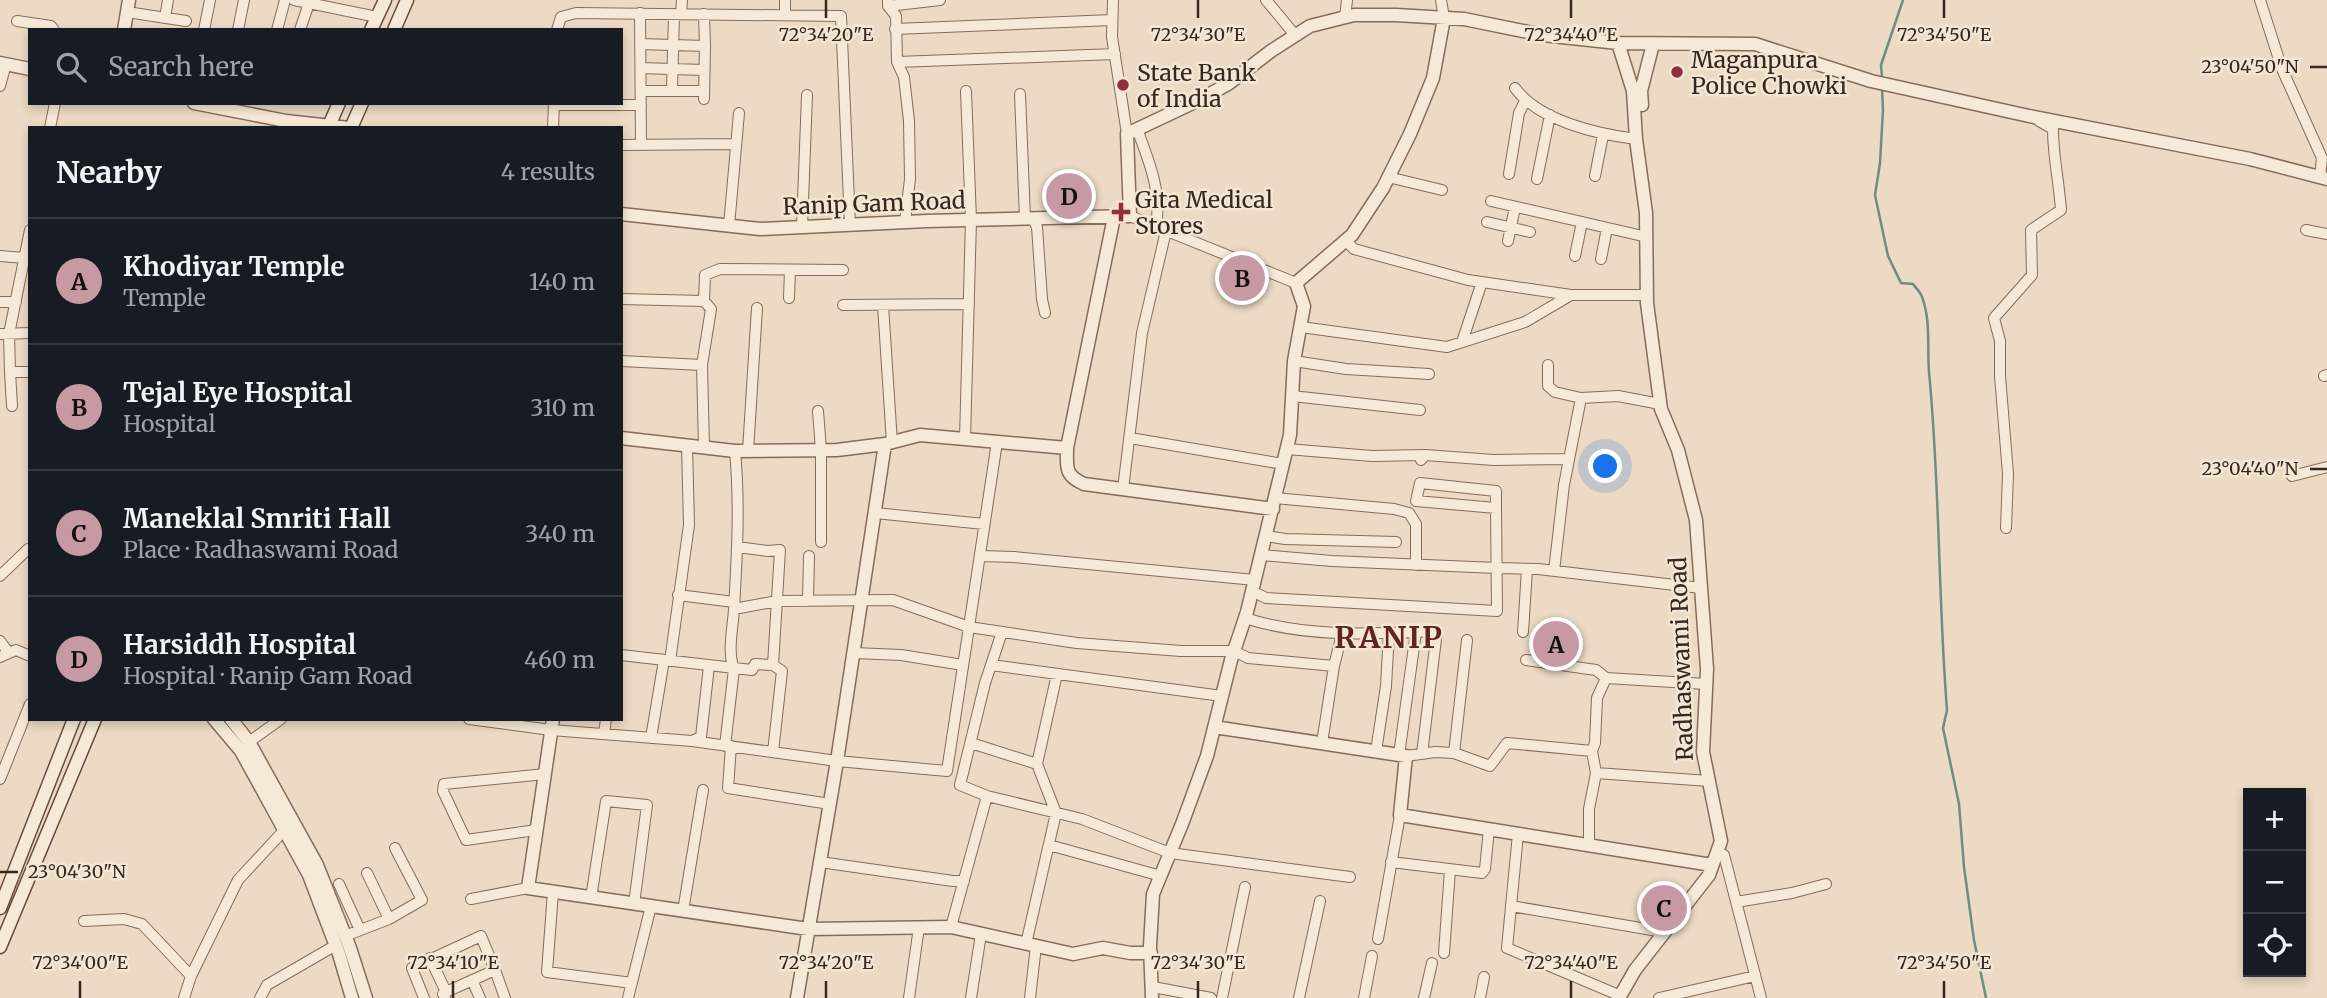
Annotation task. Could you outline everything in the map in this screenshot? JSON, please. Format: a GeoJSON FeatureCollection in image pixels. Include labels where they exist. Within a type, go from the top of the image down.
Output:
{"type":"FeatureCollection","features":[{"type":"Feature","properties":{"kind":"street"},"geometry":{"type":"LineString","coordinates":[[165,18],[168,0]]}},
{"type":"Feature","properties":{"kind":"street"},"geometry":{"type":"LineString","coordinates":[[204,28],[210,0]]}},
{"type":"Feature","properties":{"kind":"street"},"geometry":{"type":"LineString","coordinates":[[238,28],[244,0]]}},
{"type":"Feature","properties":{"kind":"street"},"geometry":{"type":"LineString","coordinates":[[278,28],[285,0]]}},
{"type":"Feature","properties":{"kind":"street"},"geometry":{"type":"LineString","coordinates":[[294,0],[377,17]]}},
{"type":"Feature","properties":{"kind":"street"},"geometry":{"type":"LineString","coordinates":[[373,28],[385,0]]}},
{"type":"Feature","properties":{"kind":"street"},"geometry":{"type":"LineString","coordinates":[[395,28],[407,0]]}},
{"type":"Feature","properties":{"kind":"street"},"geometry":{"type":"LineString","coordinates":[[672,90],[673,44],[682,0]]}},
{"type":"Feature","properties":{"kind":"street"},"geometry":{"type":"LineString","coordinates":[[785,0],[785,15]]}},
{"type":"Feature","properties":{"kind":"street"},"geometry":{"type":"LineString","coordinates":[[905,222],[910,179],[909,121],[904,77],[897,62],[896,16],[888,3],[940,0]]}},
{"type":"Feature","properties":{"kind":"street"},"geometry":{"type":"LineString","coordinates":[[1113,0],[1115,54],[1132,131],[1130,216],[1296,282]]}},
{"type":"Feature","properties":{"kind":"street"},"geometry":{"type":"LineString","coordinates":[[1266,0],[1295,36]]}},
{"type":"Feature","properties":{"kind":"street"},"geometry":{"type":"LineString","coordinates":[[1345,17],[1347,0]]}},
{"type":"Feature","properties":{"kind":"street"},"geometry":{"type":"LineString","coordinates":[[1296,282],[1352,234],[1388,177],[1410,134],[1433,78],[1444,18],[1441,0]]}},
{"type":"Feature","properties":{"kind":"street"},"geometry":{"type":"LineString","coordinates":[[1132,131],[1228,84],[1271,51],[1310,26],[1345,17],[1396,15],[1464,19],[1543,35],[1618,43],[1755,44],[1871,81],[2029,116],[2250,159],[2324,178],[2322,158],[2282,69],[2260,0]]}},
{"type":"Feature","properties":{"kind":"street"},"geometry":{"type":"LineString","coordinates":[[301,28],[309,3]]}},
{"type":"Feature","properties":{"kind":"street"},"geometry":{"type":"LineString","coordinates":[[124,28],[128,6],[165,18],[186,21]]}},
{"type":"Feature","properties":{"kind":"street"},"geometry":{"type":"LineString","coordinates":[[558,28],[561,18],[576,13],[841,16],[850,225]]}},
{"type":"Feature","properties":{"kind":"street"},"geometry":{"type":"LineString","coordinates":[[640,13],[641,145]]}},
{"type":"Feature","properties":{"kind":"street"},"geometry":{"type":"LineString","coordinates":[[641,91],[672,90],[704,95],[704,14]]}},
{"type":"Feature","properties":{"kind":"street"},"geometry":{"type":"LineString","coordinates":[[895,29],[1112,20]]}},
{"type":"Feature","properties":{"kind":"street"},"geometry":{"type":"LineString","coordinates":[[17,21],[52,28]]}},
{"type":"Feature","properties":{"kind":"street","name":"Radhaswami Road"},"geometry":{"type":"LineString","coordinates":[[1618,43],[1633,91],[1636,139],[1646,213],[1647,295],[1660,404],[1678,450],[1696,520],[1706,684],[1703,752],[1721,841],[1709,875],[1635,970],[1623,997]]}},
{"type":"Feature","properties":{"kind":"street"},"geometry":{"type":"LineString","coordinates":[[640,44],[705,46]]}},
{"type":"Feature","properties":{"kind":"street","name":"Radhaswami Road"},"geometry":{"type":"LineString","coordinates":[[1623,997],[1716,879],[1729,841],[1711,751],[1715,669],[1704,519],[1686,447],[1669,407],[1655,302],[1654,212],[1644,138],[1642,90],[1653,44]]}},
{"type":"Feature","properties":{"kind":"street"},"geometry":{"type":"LineString","coordinates":[[897,62],[1115,54]]}},
{"type":"Feature","properties":{"kind":"street"},"geometry":{"type":"LineString","coordinates":[[0,86],[3,63],[28,69]]}},
{"type":"Feature","properties":{"kind":"street"},"geometry":{"type":"LineString","coordinates":[[640,68],[704,70]]}},
{"type":"Feature","properties":{"kind":"street"},"geometry":{"type":"LineString","coordinates":[[1515,88],[1525,101],[1550,115],[1603,135],[1636,139]]}},
{"type":"Feature","properties":{"kind":"street"},"geometry":{"type":"LineString","coordinates":[[965,439],[971,220],[967,91]]}},
{"type":"Feature","properties":{"kind":"street"},"geometry":{"type":"LineString","coordinates":[[1020,94],[1029,219],[1037,227],[1045,313]]}},
{"type":"Feature","properties":{"kind":"street"},"geometry":{"type":"LineString","coordinates":[[802,227],[807,96]]}},
{"type":"Feature","properties":{"kind":"street"},"geometry":{"type":"LineString","coordinates":[[1509,174],[1519,113],[1525,101]]}},
{"type":"Feature","properties":{"kind":"street"},"geometry":{"type":"LineString","coordinates":[[50,126],[55,105]]}},
{"type":"Feature","properties":{"kind":"street"},"geometry":{"type":"LineString","coordinates":[[204,105],[286,121],[329,126],[338,105]]}},
{"type":"Feature","properties":{"kind":"street"},"geometry":{"type":"LineString","coordinates":[[351,126],[361,105]]}},
{"type":"Feature","properties":{"kind":"street"},"geometry":{"type":"LineString","coordinates":[[553,126],[554,105]]}},
{"type":"Feature","properties":{"kind":"street"},"geometry":{"type":"LineString","coordinates":[[623,105],[641,105]]}},
{"type":"Feature","properties":{"kind":"street"},"geometry":{"type":"LineString","coordinates":[[729,226],[739,113]]}},
{"type":"Feature","properties":{"kind":"street"},"geometry":{"type":"LineString","coordinates":[[1537,179],[1550,115]]}},
{"type":"Feature","properties":{"kind":"street"},"geometry":{"type":"LineString","coordinates":[[2006,528],[2008,474],[2000,376],[2000,341],[1994,318],[2032,275],[2031,230],[2061,210],[2053,129],[2029,116]]}},
{"type":"Feature","properties":{"kind":"street"},"geometry":{"type":"LineString","coordinates":[[1124,489],[1143,333],[1161,229],[1152,167],[1132,131]]}},
{"type":"Feature","properties":{"kind":"street"},"geometry":{"type":"LineString","coordinates":[[1595,176],[1603,135]]}},
{"type":"Feature","properties":{"kind":"street"},"geometry":{"type":"LineString","coordinates":[[623,145],[736,145]]}},
{"type":"Feature","properties":{"kind":"street"},"geometry":{"type":"LineString","coordinates":[[1388,177],[1442,190]]}},
{"type":"Feature","properties":{"kind":"street"},"geometry":{"type":"LineString","coordinates":[[1491,201],[1647,237]]}},
{"type":"Feature","properties":{"kind":"street"},"geometry":{"type":"LineString","coordinates":[[1508,241],[1515,206]]}},
{"type":"Feature","properties":{"kind":"street","name":"Ranip Gam Road"},"geometry":{"type":"LineString","coordinates":[[623,214],[760,229],[1130,216]]}},
{"type":"Feature","properties":{"kind":"street"},"geometry":{"type":"LineString","coordinates":[[1114,217],[1067,448],[1067,470],[1073,479],[1084,484],[1124,489],[1274,503],[1394,509],[1409,513],[1416,524],[1416,565]]}},
{"type":"Feature","properties":{"kind":"street"},"geometry":{"type":"LineString","coordinates":[[1487,222],[1530,232]]}},
{"type":"Feature","properties":{"kind":"street"},"geometry":{"type":"LineString","coordinates":[[1575,256],[1582,222]]}},
{"type":"Feature","properties":{"kind":"street"},"geometry":{"type":"LineString","coordinates":[[1601,259],[1607,228]]}},
{"type":"Feature","properties":{"kind":"street"},"geometry":{"type":"LineString","coordinates":[[2306,230],[2327,234]]}},
{"type":"Feature","properties":{"kind":"street"},"geometry":{"type":"LineString","coordinates":[[12,406],[5,334],[16,302],[28,239]]}},
{"type":"Feature","properties":{"kind":"street"},"geometry":{"type":"LineString","coordinates":[[1345,240],[1354,249],[1482,282],[1571,295],[1647,295]]}},
{"type":"Feature","properties":{"kind":"street"},"geometry":{"type":"LineString","coordinates":[[0,256],[24,258]]}},
{"type":"Feature","properties":{"kind":"street"},"geometry":{"type":"LineString","coordinates":[[704,447],[702,365],[711,309],[704,301],[705,275],[720,269],[843,270]]}},
{"type":"Feature","properties":{"kind":"street"},"geometry":{"type":"LineString","coordinates":[[789,298],[790,270]]}},
{"type":"Feature","properties":{"kind":"street"},"geometry":{"type":"LineString","coordinates":[[1211,998],[1153,992],[1153,894],[1207,756],[1262,555],[1287,449],[1294,360],[1304,306],[1296,282]]}},
{"type":"Feature","properties":{"kind":"street"},"geometry":{"type":"LineString","coordinates":[[1462,342],[1482,282]]}},
{"type":"Feature","properties":{"kind":"street"},"geometry":{"type":"LineString","coordinates":[[1300,327],[1447,347],[1525,322],[1571,295]]}},
{"type":"Feature","properties":{"kind":"street"},"geometry":{"type":"LineString","coordinates":[[623,299],[704,301]]}},
{"type":"Feature","properties":{"kind":"street"},"geometry":{"type":"LineString","coordinates":[[0,302],[16,302]]}},
{"type":"Feature","properties":{"kind":"street"},"geometry":{"type":"LineString","coordinates":[[843,305],[969,304]]}},
{"type":"Feature","properties":{"kind":"street"},"geometry":{"type":"LineString","coordinates":[[797,998],[875,513],[889,444],[883,305]]}},
{"type":"Feature","properties":{"kind":"street"},"geometry":{"type":"LineString","coordinates":[[757,308],[738,486],[728,788],[830,804]]}},
{"type":"Feature","properties":{"kind":"street"},"geometry":{"type":"LineString","coordinates":[[5,334],[28,333]]}},
{"type":"Feature","properties":{"kind":"street"},"geometry":{"type":"LineString","coordinates":[[1294,360],[1346,369],[1429,374]]}},
{"type":"Feature","properties":{"kind":"street"},"geometry":{"type":"LineString","coordinates":[[623,361],[702,365]]}},
{"type":"Feature","properties":{"kind":"street"},"geometry":{"type":"LineString","coordinates":[[1548,365],[1548,386],[1555,392],[1581,398],[1618,396],[1660,404]]}},
{"type":"Feature","properties":{"kind":"street"},"geometry":{"type":"LineString","coordinates":[[10,372],[28,372]]}},
{"type":"Feature","properties":{"kind":"street"},"geometry":{"type":"LineString","coordinates":[[1292,396],[1420,410]]}},
{"type":"Feature","properties":{"kind":"street"},"geometry":{"type":"LineString","coordinates":[[1554,571],[1564,485],[1581,398]]}},
{"type":"Feature","properties":{"kind":"street"},"geometry":{"type":"LineString","coordinates":[[818,411],[821,450],[821,542]]}},
{"type":"Feature","properties":{"kind":"street"},"geometry":{"type":"LineString","coordinates":[[623,438],[741,451],[821,450],[889,444],[920,435],[1067,448]]}},
{"type":"Feature","properties":{"kind":"street"},"geometry":{"type":"LineString","coordinates":[[1130,438],[1283,464]]}},
{"type":"Feature","properties":{"kind":"street"},"geometry":{"type":"LineString","coordinates":[[947,771],[997,442]]}},
{"type":"Feature","properties":{"kind":"street"},"geometry":{"type":"LineString","coordinates":[[651,738],[690,525],[687,445]]}},
{"type":"Feature","properties":{"kind":"street"},"geometry":{"type":"LineString","coordinates":[[1287,449],[1372,457],[1569,459]]}},
{"type":"Feature","properties":{"kind":"street"},"geometry":{"type":"LineString","coordinates":[[2292,476],[2327,467]]}},
{"type":"Feature","properties":{"kind":"street"},"geometry":{"type":"LineString","coordinates":[[980,556],[1014,557],[1254,585],[1266,598],[1497,611],[1499,568],[1496,491],[1420,483],[1416,501],[1496,508]]}},
{"type":"Feature","properties":{"kind":"street"},"geometry":{"type":"LineString","coordinates":[[875,513],[985,524]]}},
{"type":"Feature","properties":{"kind":"street"},"geometry":{"type":"LineString","coordinates":[[1266,536],[1285,539],[1396,542]]}},
{"type":"Feature","properties":{"kind":"street"},"geometry":{"type":"LineString","coordinates":[[737,547],[780,550],[773,665]]}},
{"type":"Feature","properties":{"kind":"street"},"geometry":{"type":"LineString","coordinates":[[0,576],[28,549]]}},
{"type":"Feature","properties":{"kind":"street"},"geometry":{"type":"LineString","coordinates":[[1262,555],[1554,571],[1701,588]]}},
{"type":"Feature","properties":{"kind":"street"},"geometry":{"type":"LineString","coordinates":[[808,601],[809,556]]}},
{"type":"Feature","properties":{"kind":"street"},"geometry":{"type":"LineString","coordinates":[[1523,632],[1527,569]]}},
{"type":"Feature","properties":{"kind":"street"},"geometry":{"type":"LineString","coordinates":[[678,595],[734,606],[777,601],[893,600],[969,627],[1002,632],[1077,643],[1234,652],[1248,658],[1334,666]]}},
{"type":"Feature","properties":{"kind":"street"},"geometry":{"type":"LineString","coordinates":[[1245,618],[1270,626],[1342,634],[1437,631],[1422,754]]}},
{"type":"Feature","properties":{"kind":"street"},"geometry":{"type":"LineString","coordinates":[[960,785],[1002,632]]}},
{"type":"Feature","properties":{"kind":"street"},"geometry":{"type":"LineString","coordinates":[[1378,939],[1400,815],[1403,755],[1416,632]]}},
{"type":"Feature","properties":{"kind":"street"},"geometry":{"type":"LineString","coordinates":[[1376,751],[1386,687],[1390,633]]}},
{"type":"Feature","properties":{"kind":"street"},"geometry":{"type":"LineString","coordinates":[[1322,743],[1342,634]]}},
{"type":"Feature","properties":{"kind":"street"},"geometry":{"type":"LineString","coordinates":[[1454,753],[1467,640]]}},
{"type":"Feature","properties":{"kind":"street"},"geometry":{"type":"LineString","coordinates":[[0,641],[4,655],[16,650],[28,655]]}},
{"type":"Feature","properties":{"kind":"street"},"geometry":{"type":"LineString","coordinates":[[854,653],[901,655],[963,665]]}},
{"type":"Feature","properties":{"kind":"street"},"geometry":{"type":"LineString","coordinates":[[623,655],[734,669],[752,670],[755,664],[773,665],[782,671],[773,752]]}},
{"type":"Feature","properties":{"kind":"street"},"geometry":{"type":"LineString","coordinates":[[1526,660],[1596,670],[1606,678],[1706,684]]}},
{"type":"Feature","properties":{"kind":"street"},"geometry":{"type":"LineString","coordinates":[[991,665],[1222,696]]}},
{"type":"Feature","properties":{"kind":"street"},"geometry":{"type":"LineString","coordinates":[[691,741],[701,737],[709,666]]}},
{"type":"Feature","properties":{"kind":"street"},"geometry":{"type":"LineString","coordinates":[[1030,998],[1031,945],[1056,813],[1037,764],[1057,674]]}},
{"type":"Feature","properties":{"kind":"street"},"geometry":{"type":"LineString","coordinates":[[1589,845],[1589,808],[1596,773],[1592,751],[1595,743],[1597,698],[1606,678]]}},
{"type":"Feature","properties":{"kind":"street"},"geometry":{"type":"LineString","coordinates":[[0,779],[28,709]]}},
{"type":"Feature","properties":{"kind":"street"},"geometry":{"type":"LineString","coordinates":[[0,908],[73,721]]}},
{"type":"Feature","properties":{"kind":"street"},"geometry":{"type":"LineString","coordinates":[[0,947],[94,721]]}},
{"type":"Feature","properties":{"kind":"street"},"geometry":{"type":"LineString","coordinates":[[216,721],[240,751],[288,826],[317,865],[340,941],[352,998]]}},
{"type":"Feature","properties":{"kind":"street"},"geometry":{"type":"LineString","coordinates":[[233,721],[248,741],[288,826]]}},
{"type":"Feature","properties":{"kind":"street"},"geometry":{"type":"LineString","coordinates":[[248,741],[278,721]]}},
{"type":"Feature","properties":{"kind":"street"},"geometry":{"type":"LineString","coordinates":[[497,721],[691,741],[837,761],[947,771],[960,785],[987,796],[1082,819],[1170,853],[1350,877]]}},
{"type":"Feature","properties":{"kind":"street"},"geometry":{"type":"LineString","coordinates":[[604,734],[606,721]]}},
{"type":"Feature","properties":{"kind":"street"},"geometry":{"type":"LineString","coordinates":[[528,888],[552,725]]}},
{"type":"Feature","properties":{"kind":"street"},"geometry":{"type":"LineString","coordinates":[[1214,727],[1403,755],[1454,753],[1490,766],[1507,743],[1592,751]]}},
{"type":"Feature","properties":{"kind":"street"},"geometry":{"type":"LineString","coordinates":[[971,743],[1037,764]]}},
{"type":"Feature","properties":{"kind":"street"},"geometry":{"type":"LineString","coordinates":[[1596,773],[1709,781]]}},
{"type":"Feature","properties":{"kind":"street"},"geometry":{"type":"LineString","coordinates":[[536,830],[466,840],[443,791],[444,784],[545,774]]}},
{"type":"Feature","properties":{"kind":"street"},"geometry":{"type":"LineString","coordinates":[[683,911],[703,790]]}},
{"type":"Feature","properties":{"kind":"street"},"geometry":{"type":"LineString","coordinates":[[951,927],[987,796]]}},
{"type":"Feature","properties":{"kind":"street"},"geometry":{"type":"LineString","coordinates":[[591,898],[606,801],[647,805],[634,904]]}},
{"type":"Feature","properties":{"kind":"street"},"geometry":{"type":"LineString","coordinates":[[1400,815],[1712,865]]}},
{"type":"Feature","properties":{"kind":"street"},"geometry":{"type":"LineString","coordinates":[[184,998],[191,975],[238,880],[288,826]]}},
{"type":"Feature","properties":{"kind":"street"},"geometry":{"type":"LineString","coordinates":[[1391,862],[1482,873],[1485,869],[1489,829]]}},
{"type":"Feature","properties":{"kind":"street"},"geometry":{"type":"LineString","coordinates":[[1518,834],[1507,948],[1623,997]]}},
{"type":"Feature","properties":{"kind":"street"},"geometry":{"type":"LineString","coordinates":[[1049,845],[1161,876]]}},
{"type":"Feature","properties":{"kind":"street"},"geometry":{"type":"LineString","coordinates":[[260,998],[267,985],[360,930],[389,919],[422,900],[394,848]]}},
{"type":"Feature","properties":{"kind":"street"},"geometry":{"type":"LineString","coordinates":[[1724,856],[1761,998]]}},
{"type":"Feature","properties":{"kind":"street"},"geometry":{"type":"LineString","coordinates":[[820,862],[964,881]]}},
{"type":"Feature","properties":{"kind":"street"},"geometry":{"type":"LineString","coordinates":[[1444,953],[1450,870]]}},
{"type":"Feature","properties":{"kind":"street"},"geometry":{"type":"LineString","coordinates":[[367,873],[389,919]]}},
{"type":"Feature","properties":{"kind":"street"},"geometry":{"type":"LineString","coordinates":[[339,884],[360,930]]}},
{"type":"Feature","properties":{"kind":"street"},"geometry":{"type":"LineString","coordinates":[[1736,902],[1792,893],[1826,884]]}},
{"type":"Feature","properties":{"kind":"street"},"geometry":{"type":"LineString","coordinates":[[1222,998],[1245,887]]}},
{"type":"Feature","properties":{"kind":"street"},"geometry":{"type":"LineString","coordinates":[[471,899],[528,888],[808,929],[951,927],[1073,954],[1103,948],[1151,954]]}},
{"type":"Feature","properties":{"kind":"street"},"geometry":{"type":"LineString","coordinates":[[553,892],[547,972],[632,983]]}},
{"type":"Feature","properties":{"kind":"street"},"geometry":{"type":"LineString","coordinates":[[1299,998],[1320,901]]}},
{"type":"Feature","properties":{"kind":"street"},"geometry":{"type":"LineString","coordinates":[[628,998],[651,906]]}},
{"type":"Feature","properties":{"kind":"street"},"geometry":{"type":"LineString","coordinates":[[1511,906],[1664,932]]}},
{"type":"Feature","properties":{"kind":"street"},"geometry":{"type":"LineString","coordinates":[[84,921],[124,919],[142,924],[191,975]]}},
{"type":"Feature","properties":{"kind":"street"},"geometry":{"type":"LineString","coordinates":[[909,998],[919,927]]}},
{"type":"Feature","properties":{"kind":"street"},"geometry":{"type":"LineString","coordinates":[[971,998],[981,934]]}},
{"type":"Feature","properties":{"kind":"street"},"geometry":{"type":"LineString","coordinates":[[424,998],[412,968],[481,936],[505,998]]}},
{"type":"Feature","properties":{"kind":"street"},"geometry":{"type":"LineString","coordinates":[[340,941],[366,998]]}},
{"type":"Feature","properties":{"kind":"street"},"geometry":{"type":"LineString","coordinates":[[1364,998],[1372,956]]}},
{"type":"Feature","properties":{"kind":"street"},"geometry":{"type":"LineString","coordinates":[[430,958],[443,996],[495,970]]}},
{"type":"Feature","properties":{"kind":"street"},"geometry":{"type":"LineString","coordinates":[[1424,998],[1432,963]]}},
{"type":"Feature","properties":{"kind":"street"},"geometry":{"type":"LineString","coordinates":[[1659,998],[1695,994],[1755,976]]}},
{"type":"Feature","properties":{"kind":"street"},"geometry":{"type":"LineString","coordinates":[[1480,998],[1484,977]]}},
{"type":"Feature","properties":{"kind":"street"},"geometry":{"type":"LineString","coordinates":[[472,980],[480,998]]}},
{"type":"Feature","properties":{"kind":"waterway"},"geometry":{"type":"LineString","coordinates":[[1882,77],[1881,65],[1903,0]]}},
{"type":"Feature","properties":{"kind":"waterway"},"geometry":{"type":"LineString","coordinates":[[1882,89],[1880,163],[1875,195],[1888,256],[1901,283],[1913,284],[1921,294],[1927,315],[1947,710],[1943,728],[1959,804],[1974,940],[1986,998]]}},
{"type":"Feature","properties":{"kind":"place","name":"Maganpura Police Chowki"},"geometry":{"type":"Point","coordinates":[1677,72]}},
{"type":"Feature","properties":{"kind":"place","name":"State Bank of India"},"geometry":{"type":"Point","coordinates":[1123,85]}},
{"type":"Feature","properties":{"kind":"place","name":"Harsiddh Hospital"},"geometry":{"type":"Point","coordinates":[1069,196]}},
{"type":"Feature","properties":{"kind":"place","name":"Gita Medical Stores"},"geometry":{"type":"Point","coordinates":[1121,212]}},
{"type":"Feature","properties":{"kind":"place","name":"Tejal Eye Hospital"},"geometry":{"type":"Point","coordinates":[1242,278]}},
{"type":"Feature","properties":{"kind":"place","name":"Khodiyar Temple"},"geometry":{"type":"Point","coordinates":[1556,644]}},
{"type":"Feature","properties":{"kind":"place","name":"Maneklal Smriti Hall"},"geometry":{"type":"Point","coordinates":[1664,908]}},
{"type":"Feature","properties":{"kind":"district","name":"RANIP"},"geometry":{"type":"Point","coordinates":[1389,637]}}]}
